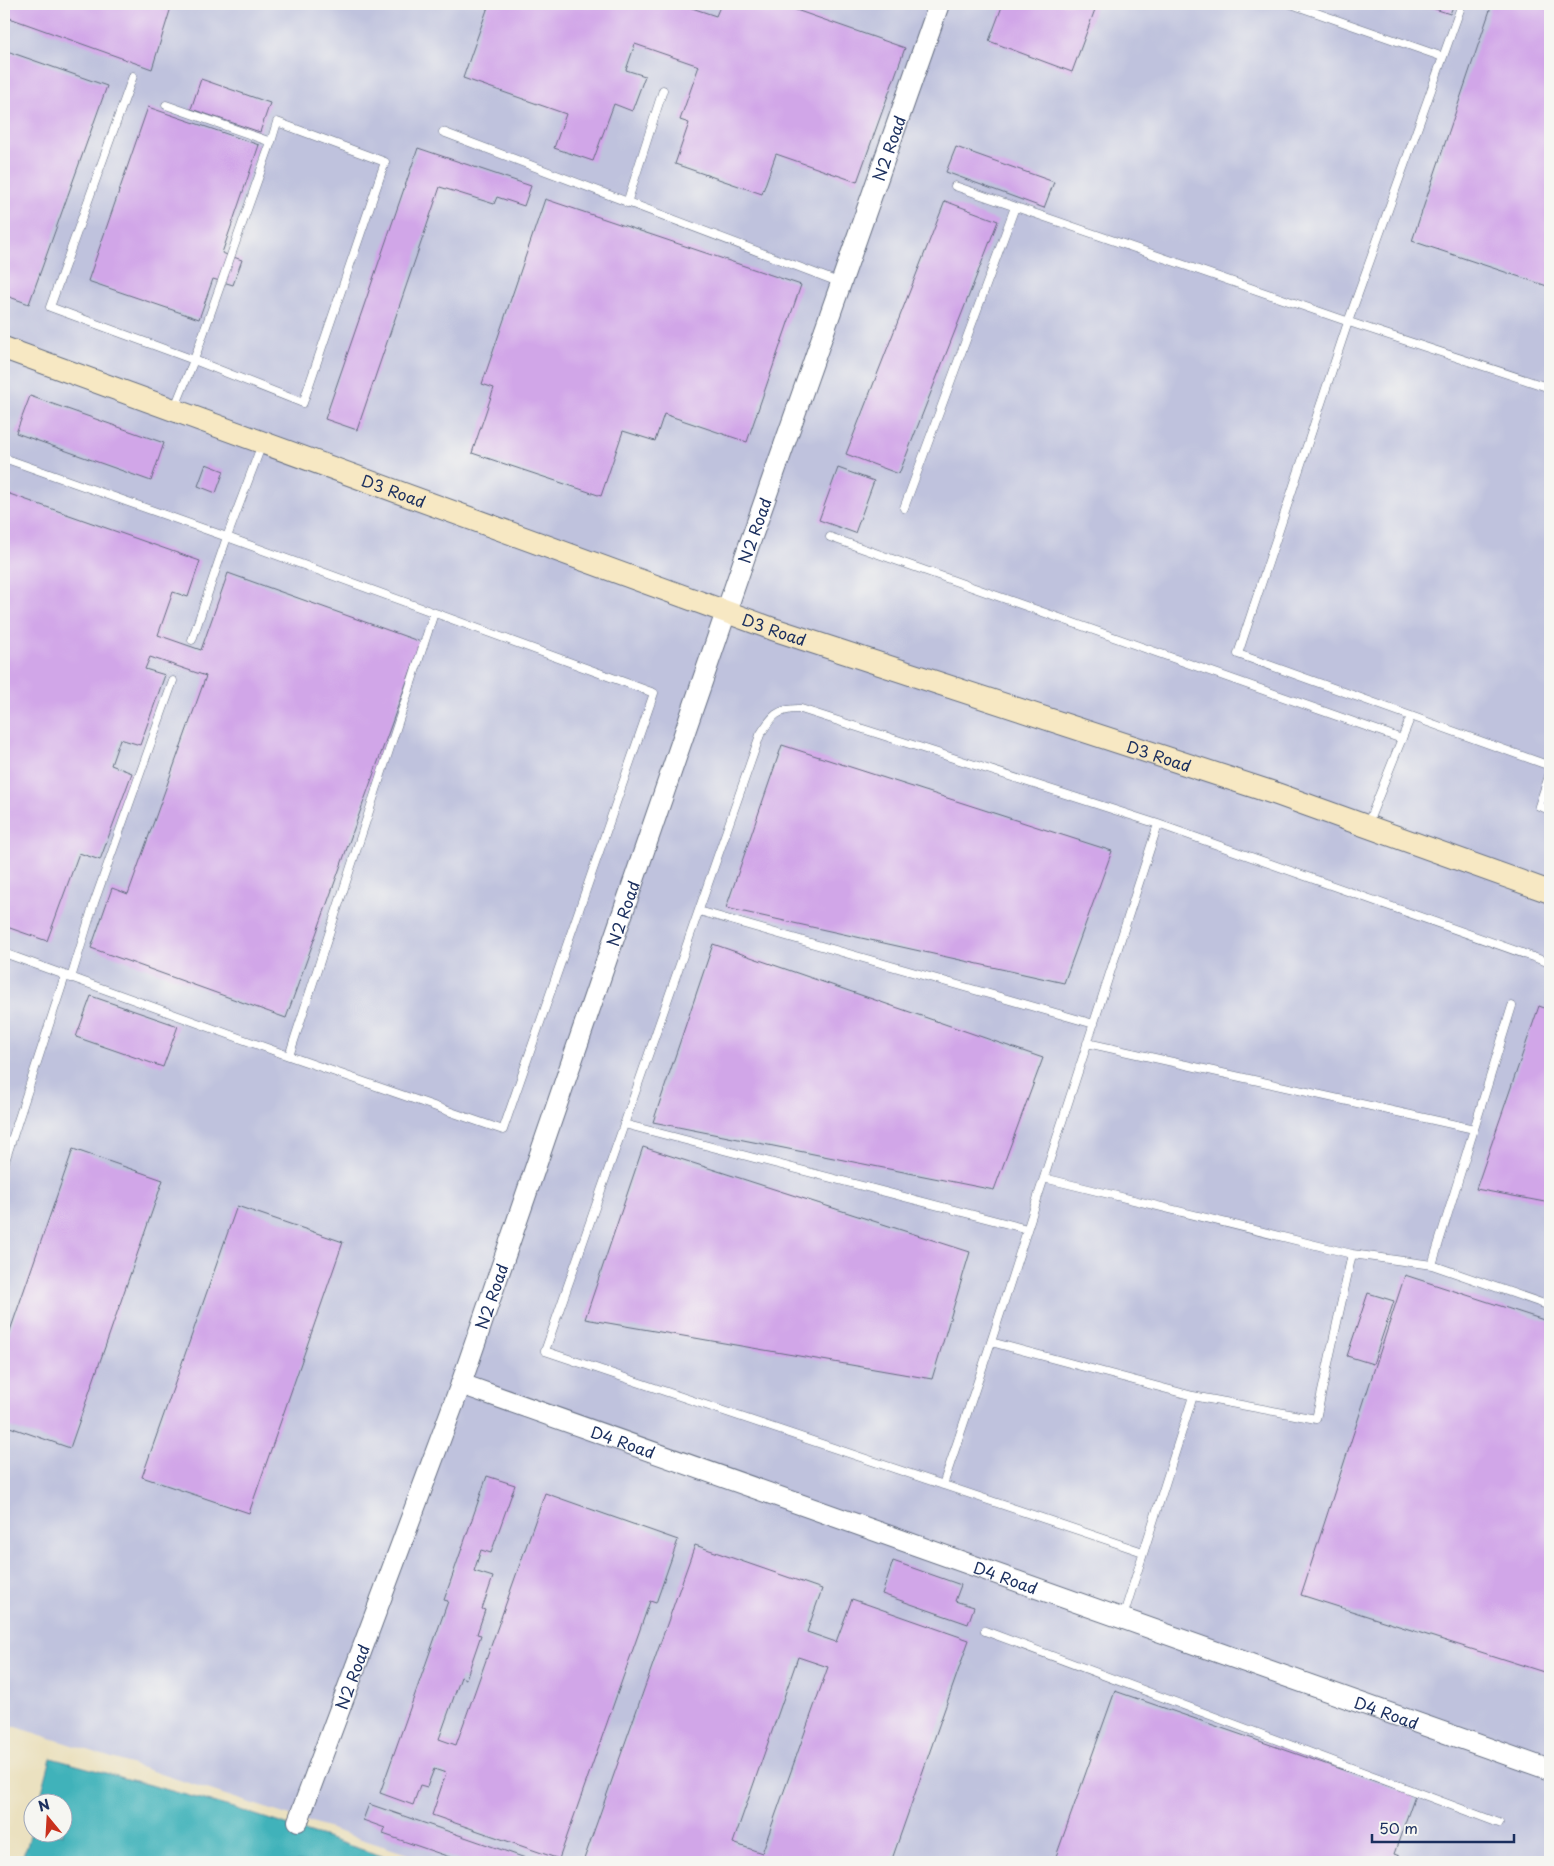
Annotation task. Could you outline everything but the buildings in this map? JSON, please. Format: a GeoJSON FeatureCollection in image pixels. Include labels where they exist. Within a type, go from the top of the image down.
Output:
{"type":"FeatureCollection","features":[{"type":"Feature","properties":{"kind":"main road","name":"D3 Road"},"geometry":{"type":"LineString","coordinates":[[4,348],[726,612],[1274,792],[1550,892]]}},
{"type":"Feature","properties":{"kind":"street","name":"N2 Road"},"geometry":{"type":"LineString","coordinates":[[298,1822],[460,1384],[726,612],[940,4]]}},
{"type":"Feature","properties":{"kind":"street","name":"D4 Road"},"geometry":{"type":"LineString","coordinates":[[460,1384],[1550,1770]]}},
{"type":"Feature","properties":{"kind":"lane"},"geometry":{"type":"LineString","coordinates":[[1291,4],[1443,57]]}},
{"type":"Feature","properties":{"kind":"lane"},"geometry":{"type":"LineString","coordinates":[[1462,4],[1348,322],[1238,654],[1550,766]]}},
{"type":"Feature","properties":{"kind":"lane"},"geometry":{"type":"LineString","coordinates":[[133,76],[50,307],[194,360],[302,403],[385,162],[277,122],[194,360],[174,410]]}},
{"type":"Feature","properties":{"kind":"lane"},"geometry":{"type":"LineString","coordinates":[[627,203],[663,90]]}},
{"type":"Feature","properties":{"kind":"lane"},"geometry":{"type":"LineString","coordinates":[[166,106],[271,142]]}},
{"type":"Feature","properties":{"kind":"lane"},"geometry":{"type":"LineString","coordinates":[[443,132],[841,283]]}},
{"type":"Feature","properties":{"kind":"lane"},"geometry":{"type":"LineString","coordinates":[[955,186],[1348,322],[1550,388]]}},
{"type":"Feature","properties":{"kind":"lane"},"geometry":{"type":"LineString","coordinates":[[904,508],[1015,207]]}},
{"type":"Feature","properties":{"kind":"lane"},"geometry":{"type":"LineString","coordinates":[[192,640],[227,537],[263,442]]}},
{"type":"Feature","properties":{"kind":"lane"},"geometry":{"type":"LineString","coordinates":[[4,458],[227,537],[654,693],[503,1130],[289,1056],[4,953]]}},
{"type":"Feature","properties":{"kind":"lane"},"geometry":{"type":"LineString","coordinates":[[830,537],[1402,739]]}},
{"type":"Feature","properties":{"kind":"lane"},"geometry":{"type":"LineString","coordinates":[[289,1056],[434,613]]}},
{"type":"Feature","properties":{"kind":"lane"},"geometry":{"type":"LineString","coordinates":[[4,1164],[173,681]]}},
{"type":"Feature","properties":{"kind":"lane"},"geometry":{"type":"LineString","coordinates":[[1143,1552],[545,1351],[760,735],[769,720],[778,712],[789,708],[815,713],[1158,824],[1550,963]]}},
{"type":"Feature","properties":{"kind":"lane"},"geometry":{"type":"LineString","coordinates":[[1367,826],[1411,716]]}},
{"type":"Feature","properties":{"kind":"lane"},"geometry":{"type":"LineString","coordinates":[[1550,773],[1539,806],[1550,810]]}},
{"type":"Feature","properties":{"kind":"lane"},"geometry":{"type":"LineString","coordinates":[[943,1485],[1158,824]]}},
{"type":"Feature","properties":{"kind":"lane"},"geometry":{"type":"LineString","coordinates":[[699,912],[1094,1024]]}},
{"type":"Feature","properties":{"kind":"lane"},"geometry":{"type":"LineString","coordinates":[[1432,1265],[1512,1006]]}},
{"type":"Feature","properties":{"kind":"lane"},"geometry":{"type":"LineString","coordinates":[[1087,1043],[1474,1129]]}},
{"type":"Feature","properties":{"kind":"lane"},"geometry":{"type":"LineString","coordinates":[[624,1124],[1027,1229]]}},
{"type":"Feature","properties":{"kind":"lane"},"geometry":{"type":"LineString","coordinates":[[1044,1178],[1352,1254],[1432,1265],[1550,1306]]}},
{"type":"Feature","properties":{"kind":"lane"},"geometry":{"type":"LineString","coordinates":[[990,1342],[1193,1396],[1316,1419],[1352,1254]]}},
{"type":"Feature","properties":{"kind":"lane"},"geometry":{"type":"LineString","coordinates":[[1122,1619],[1193,1396]]}},
{"type":"Feature","properties":{"kind":"lane"},"geometry":{"type":"LineString","coordinates":[[985,1631],[1499,1823]]}},
{"type":"Feature","properties":{"kind":"shaded area"},"geometry":{"type":"Polygon","coordinates":[[[4,4],[1550,4],[1550,1862],[432,1862],[4,1723],[4,4]]]}},
{"type":"Feature","properties":{"kind":"water"},"geometry":{"type":"Polygon","coordinates":[[[51,1758],[237,1809],[400,1862],[19,1862],[28,1844],[72,1844],[72,1794],[41,1794],[51,1758]]]}}]}
